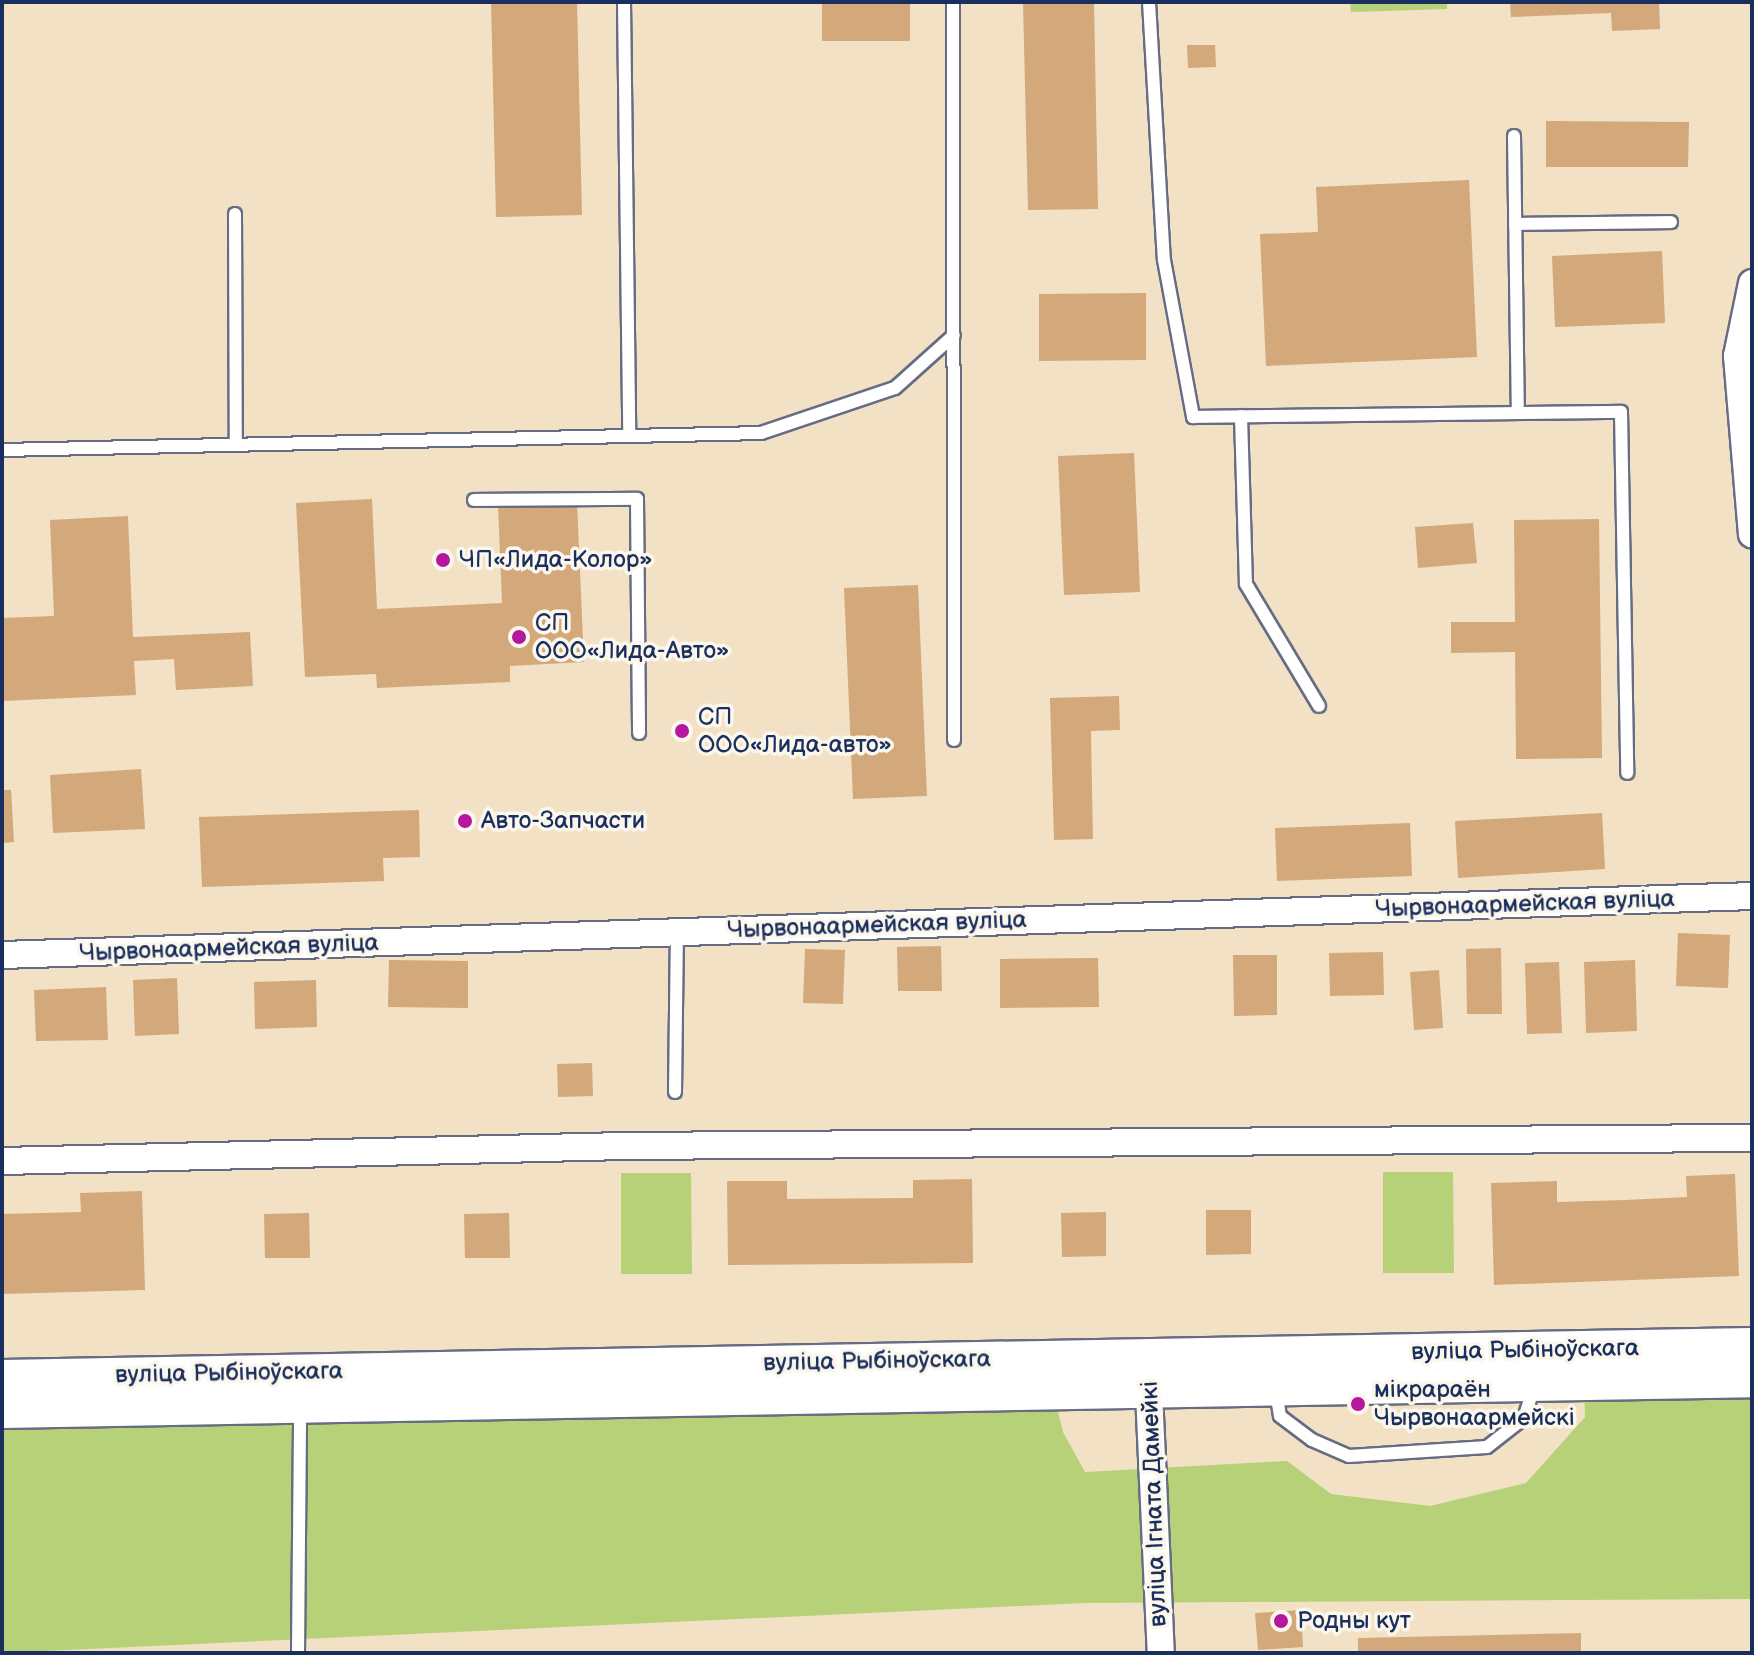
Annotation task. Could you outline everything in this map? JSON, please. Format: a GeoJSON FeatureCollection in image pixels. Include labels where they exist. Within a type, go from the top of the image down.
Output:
{"type":"FeatureCollection","features":[{"type":"Feature","properties":{"kind":"main road","name":"вуліца Рыбіноўскага"},"geometry":{"type":"LineString","coordinates":[[2,1378],[1273,1371],[1752,1346]]}},
{"type":"Feature","properties":{"kind":"main road","name":"вуліца Рыбіноўскага"},"geometry":{"type":"LineString","coordinates":[[1273,1371],[1536,1383],[1752,1379]]}},
{"type":"Feature","properties":{"kind":"main road","name":"вуліца Рыбіноўскага"},"geometry":{"type":"LineString","coordinates":[[2,1410],[300,1405],[1148,1373]]}},
{"type":"Feature","properties":{"kind":"street"},"geometry":{"type":"LineString","coordinates":[[1752,283],[1737,356],[1752,534]]}},
{"type":"Feature","properties":{"kind":"street","name":"Чырвонаармейская вуліца"},"geometry":{"type":"LineString","coordinates":[[2,955],[1752,896]]}},
{"type":"Feature","properties":{"kind":"street"},"geometry":{"type":"LineString","coordinates":[[2,1161],[625,1146],[1752,1138]]}},
{"type":"Feature","properties":{"kind":"street","name":"вуліца Ігната Дамейкі"},"geometry":{"type":"LineString","coordinates":[[1148,1373],[1161,1653]]}},
{"type":"Feature","properties":{"kind":"lane"},"geometry":{"type":"LineString","coordinates":[[624,2],[629,436]]}},
{"type":"Feature","properties":{"kind":"lane"},"geometry":{"type":"LineString","coordinates":[[953,2],[954,740]]}},
{"type":"Feature","properties":{"kind":"lane"},"geometry":{"type":"LineString","coordinates":[[1149,2],[1164,260],[1193,417],[1621,412],[1627,773]]}},
{"type":"Feature","properties":{"kind":"lane"},"geometry":{"type":"LineString","coordinates":[[1514,136],[1518,413]]}},
{"type":"Feature","properties":{"kind":"lane"},"geometry":{"type":"LineString","coordinates":[[235,214],[236,445]]}},
{"type":"Feature","properties":{"kind":"lane"},"geometry":{"type":"LineString","coordinates":[[1515,224],[1671,222]]}},
{"type":"Feature","properties":{"kind":"lane"},"geometry":{"type":"LineString","coordinates":[[2,450],[761,433],[895,388],[954,335]]}},
{"type":"Feature","properties":{"kind":"lane"},"geometry":{"type":"LineString","coordinates":[[1241,416],[1246,584],[1319,706]]}},
{"type":"Feature","properties":{"kind":"lane"},"geometry":{"type":"LineString","coordinates":[[474,500],[637,499],[639,733]]}},
{"type":"Feature","properties":{"kind":"lane"},"geometry":{"type":"LineString","coordinates":[[675,1092],[677,932]]}},
{"type":"Feature","properties":{"kind":"lane"},"geometry":{"type":"LineString","coordinates":[[1273,1371],[1280,1416],[1312,1440],[1349,1456],[1487,1447],[1524,1418],[1536,1383]]}},
{"type":"Feature","properties":{"kind":"lane"},"geometry":{"type":"LineString","coordinates":[[298,1653],[300,1405]]}},
{"type":"Feature","properties":{"kind":"green space"},"geometry":{"type":"Polygon","coordinates":[[[1350,2],[1447,2],[1447,9],[1351,12],[1350,2]]]}},
{"type":"Feature","properties":{"kind":"green space"},"geometry":{"type":"Polygon","coordinates":[[[1383,1172],[1453,1172],[1454,1273],[1383,1273],[1383,1172]]]}},
{"type":"Feature","properties":{"kind":"green space"},"geometry":{"type":"Polygon","coordinates":[[[621,1173],[691,1173],[692,1274],[621,1274],[621,1173]]]}},
{"type":"Feature","properties":{"kind":"green space"},"geometry":{"type":"Polygon","coordinates":[[[1752,1381],[1752,1599],[1084,1603],[2,1653],[2,1419],[1053,1392],[1063,1432],[1085,1472],[1287,1461],[1331,1494],[1430,1506],[1526,1483],[1585,1417],[1584,1384],[1752,1381]]]}},
{"type":"Feature","properties":{"kind":"building"},"geometry":{"type":"Polygon","coordinates":[[[491,2],[577,2],[582,215],[496,217],[491,2]]]}},
{"type":"Feature","properties":{"kind":"building"},"geometry":{"type":"Polygon","coordinates":[[[822,2],[910,2],[910,41],[822,41],[822,2]]]}},
{"type":"Feature","properties":{"kind":"building"},"geometry":{"type":"Polygon","coordinates":[[[1023,2],[1094,2],[1098,209],[1028,210],[1023,2]]]}},
{"type":"Feature","properties":{"kind":"building"},"geometry":{"type":"Polygon","coordinates":[[[1510,2],[1659,2],[1660,29],[1612,31],[1611,13],[1511,17],[1510,2]]]}},
{"type":"Feature","properties":{"kind":"building"},"geometry":{"type":"Polygon","coordinates":[[[1187,45],[1215,45],[1216,67],[1188,68],[1187,45]]]}},
{"type":"Feature","properties":{"kind":"building"},"geometry":{"type":"Polygon","coordinates":[[[1546,121],[1689,122],[1688,167],[1546,167],[1546,121]]]}},
{"type":"Feature","properties":{"kind":"building"},"geometry":{"type":"Polygon","coordinates":[[[1469,180],[1477,357],[1266,366],[1260,234],[1318,232],[1316,187],[1469,180]]]}},
{"type":"Feature","properties":{"kind":"building"},"geometry":{"type":"Polygon","coordinates":[[[1662,251],[1665,323],[1555,327],[1552,256],[1662,251]]]}},
{"type":"Feature","properties":{"kind":"building"},"geometry":{"type":"Polygon","coordinates":[[[1146,293],[1146,360],[1039,361],[1039,294],[1146,293]]]}},
{"type":"Feature","properties":{"kind":"building"},"geometry":{"type":"Polygon","coordinates":[[[1134,453],[1140,592],[1064,595],[1058,456],[1134,453]]]}},
{"type":"Feature","properties":{"kind":"building"},"geometry":{"type":"Polygon","coordinates":[[[372,499],[377,609],[502,603],[498,506],[577,503],[584,662],[510,666],[510,682],[377,688],[376,674],[305,677],[296,503],[372,499]]]}},
{"type":"Feature","properties":{"kind":"building"},"geometry":{"type":"Polygon","coordinates":[[[128,516],[133,637],[250,632],[253,686],[176,690],[174,659],[134,661],[136,695],[2,701],[2,618],[54,616],[50,520],[128,516]]]}},
{"type":"Feature","properties":{"kind":"building"},"geometry":{"type":"Polygon","coordinates":[[[1599,519],[1602,758],[1516,759],[1515,652],[1451,653],[1451,622],[1515,622],[1514,520],[1599,519]]]}},
{"type":"Feature","properties":{"kind":"building"},"geometry":{"type":"Polygon","coordinates":[[[1473,523],[1477,563],[1418,568],[1415,527],[1473,523]]]}},
{"type":"Feature","properties":{"kind":"building"},"geometry":{"type":"Polygon","coordinates":[[[918,585],[927,796],[853,799],[844,588],[918,585]]]}},
{"type":"Feature","properties":{"kind":"building"},"geometry":{"type":"Polygon","coordinates":[[[1119,696],[1120,730],[1091,731],[1093,839],[1054,840],[1050,698],[1119,696]]]}},
{"type":"Feature","properties":{"kind":"building"},"geometry":{"type":"Polygon","coordinates":[[[141,769],[145,829],[53,833],[50,775],[141,769]]]}},
{"type":"Feature","properties":{"kind":"building"},"geometry":{"type":"Polygon","coordinates":[[[2,790],[11,790],[14,842],[2,843],[2,790]]]}},
{"type":"Feature","properties":{"kind":"building"},"geometry":{"type":"Polygon","coordinates":[[[419,810],[420,857],[383,858],[384,881],[202,887],[199,817],[419,810]]]}},
{"type":"Feature","properties":{"kind":"building"},"geometry":{"type":"Polygon","coordinates":[[[1602,813],[1605,869],[1458,878],[1455,821],[1602,813]]]}},
{"type":"Feature","properties":{"kind":"building"},"geometry":{"type":"Polygon","coordinates":[[[1410,823],[1412,876],[1277,881],[1275,828],[1410,823]]]}},
{"type":"Feature","properties":{"kind":"building"},"geometry":{"type":"Polygon","coordinates":[[[1678,933],[1730,935],[1728,988],[1676,986],[1678,933]]]}},
{"type":"Feature","properties":{"kind":"building"},"geometry":{"type":"Polygon","coordinates":[[[941,946],[942,991],[898,991],[897,947],[941,946]]]}},
{"type":"Feature","properties":{"kind":"building"},"geometry":{"type":"Polygon","coordinates":[[[1501,948],[1502,1014],[1467,1014],[1466,949],[1501,948]]]}},
{"type":"Feature","properties":{"kind":"building"},"geometry":{"type":"Polygon","coordinates":[[[805,949],[845,950],[843,1004],[803,1003],[805,949]]]}},
{"type":"Feature","properties":{"kind":"building"},"geometry":{"type":"Polygon","coordinates":[[[1383,952],[1384,995],[1330,996],[1329,953],[1383,952]]]}},
{"type":"Feature","properties":{"kind":"building"},"geometry":{"type":"Polygon","coordinates":[[[1233,955],[1277,955],[1277,1015],[1234,1016],[1233,955]]]}},
{"type":"Feature","properties":{"kind":"building"},"geometry":{"type":"Polygon","coordinates":[[[1098,958],[1099,1007],[1000,1008],[1000,959],[1098,958]]]}},
{"type":"Feature","properties":{"kind":"building"},"geometry":{"type":"Polygon","coordinates":[[[389,960],[468,961],[468,1008],[388,1007],[389,960]]]}},
{"type":"Feature","properties":{"kind":"building"},"geometry":{"type":"Polygon","coordinates":[[[1635,960],[1637,1031],[1586,1033],[1584,962],[1635,960]]]}},
{"type":"Feature","properties":{"kind":"building"},"geometry":{"type":"Polygon","coordinates":[[[1559,962],[1562,1033],[1527,1034],[1525,963],[1559,962]]]}},
{"type":"Feature","properties":{"kind":"building"},"geometry":{"type":"Polygon","coordinates":[[[1439,970],[1443,1028],[1414,1030],[1410,972],[1439,970]]]}},
{"type":"Feature","properties":{"kind":"building"},"geometry":{"type":"Polygon","coordinates":[[[177,978],[179,1034],[135,1036],[133,980],[177,978]]]}},
{"type":"Feature","properties":{"kind":"building"},"geometry":{"type":"Polygon","coordinates":[[[316,980],[317,1027],[255,1029],[254,982],[316,980]]]}},
{"type":"Feature","properties":{"kind":"building"},"geometry":{"type":"Polygon","coordinates":[[[106,987],[108,1040],[36,1041],[34,990],[106,987]]]}},
{"type":"Feature","properties":{"kind":"building"},"geometry":{"type":"Polygon","coordinates":[[[592,1063],[593,1096],[558,1097],[557,1064],[592,1063]]]}},
{"type":"Feature","properties":{"kind":"building"},"geometry":{"type":"Polygon","coordinates":[[[1735,1174],[1739,1276],[1494,1285],[1491,1183],[1557,1181],[1557,1202],[1625,1200],[1687,1197],[1686,1176],[1735,1174]]]}},
{"type":"Feature","properties":{"kind":"building"},"geometry":{"type":"Polygon","coordinates":[[[972,1179],[973,1263],[728,1265],[727,1181],[787,1181],[787,1199],[913,1198],[913,1180],[972,1179]]]}},
{"type":"Feature","properties":{"kind":"building"},"geometry":{"type":"Polygon","coordinates":[[[142,1191],[145,1290],[2,1294],[2,1214],[81,1212],[80,1193],[142,1191]]]}},
{"type":"Feature","properties":{"kind":"building"},"geometry":{"type":"Polygon","coordinates":[[[1206,1210],[1251,1210],[1251,1254],[1206,1255],[1206,1210]]]}},
{"type":"Feature","properties":{"kind":"building"},"geometry":{"type":"Polygon","coordinates":[[[1106,1212],[1106,1256],[1062,1257],[1061,1213],[1106,1212]]]}},
{"type":"Feature","properties":{"kind":"building"},"geometry":{"type":"Polygon","coordinates":[[[309,1213],[310,1258],[265,1258],[264,1214],[309,1213]]]}},
{"type":"Feature","properties":{"kind":"building"},"geometry":{"type":"Polygon","coordinates":[[[509,1213],[510,1258],[465,1258],[464,1214],[509,1213]]]}},
{"type":"Feature","properties":{"kind":"building"},"geometry":{"type":"Polygon","coordinates":[[[1301,1610],[1303,1647],[1258,1650],[1255,1613],[1301,1610]]]}},
{"type":"Feature","properties":{"kind":"building"},"geometry":{"type":"Polygon","coordinates":[[[1581,1633],[1581,1653],[1358,1653],[1358,1638],[1581,1633]]]}},
{"type":"Feature","properties":{"kind":"place","name":"ЧП«Лида-Колор»"},"geometry":{"type":"Point","coordinates":[443,560]}},
{"type":"Feature","properties":{"kind":"place","name":"СП ООО«Лида-Авто»"},"geometry":{"type":"Point","coordinates":[519,637]}},
{"type":"Feature","properties":{"kind":"place","name":"СП ООО«Лида-авто»"},"geometry":{"type":"Point","coordinates":[682,731]}},
{"type":"Feature","properties":{"kind":"place","name":"Авто-Запчасти"},"geometry":{"type":"Point","coordinates":[465,821]}},
{"type":"Feature","properties":{"kind":"place","name":"мікрараён Чырвонаармейскі"},"geometry":{"type":"Point","coordinates":[1358,1404]}},
{"type":"Feature","properties":{"kind":"place","name":"Родны кут"},"geometry":{"type":"Point","coordinates":[1281,1621]}}]}
